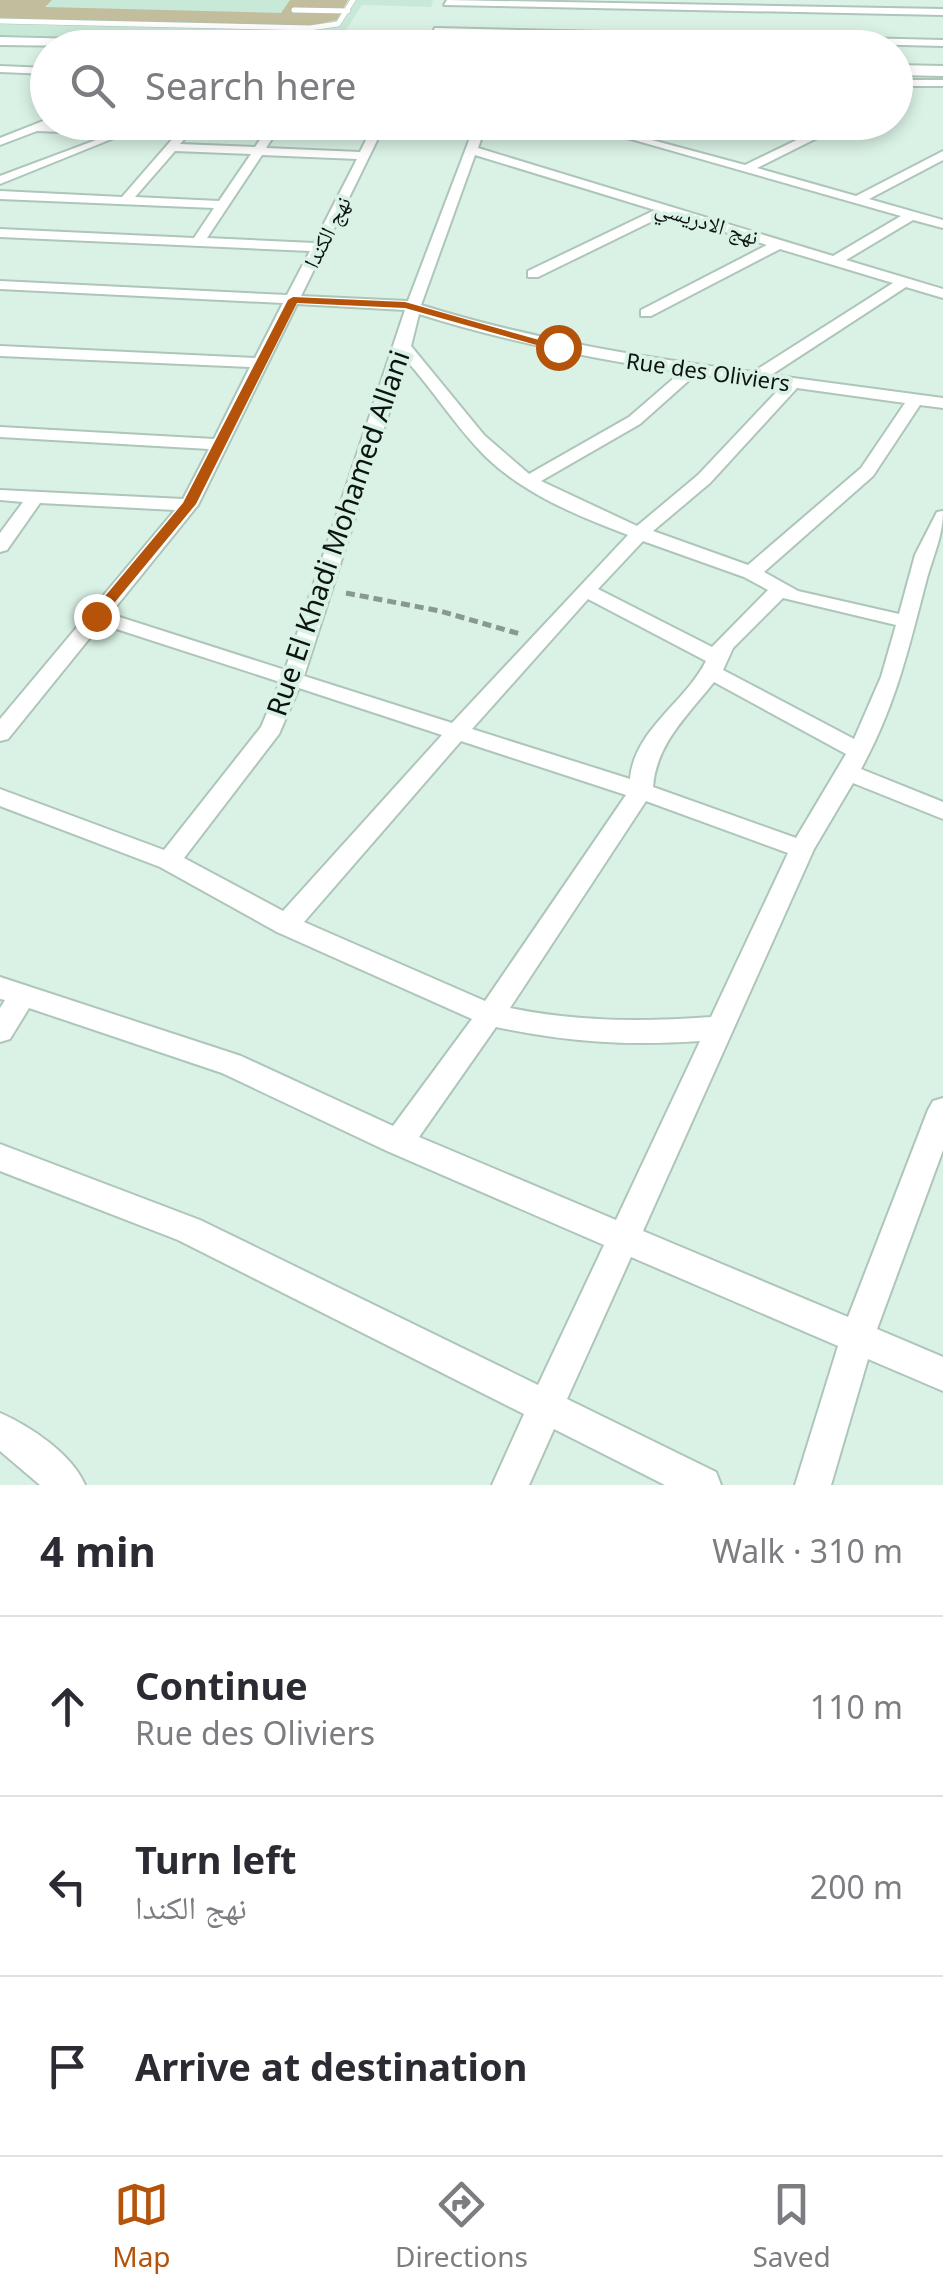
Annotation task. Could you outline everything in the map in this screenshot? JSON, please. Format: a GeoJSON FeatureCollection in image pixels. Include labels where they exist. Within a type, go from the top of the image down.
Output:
{"type":"FeatureCollection","features":[{"type":"Feature","properties":{"kind":"main road"},"geometry":{"type":"LineString","coordinates":[[0,43],[30,45]]}},
{"type":"Feature","properties":{"kind":"main road"},"geometry":{"type":"LineString","coordinates":[[0,43],[30,44]]}},
{"type":"Feature","properties":{"kind":"main road"},"geometry":{"type":"LineString","coordinates":[[913,69],[943,70]]}},
{"type":"Feature","properties":{"kind":"street"},"geometry":{"type":"LineString","coordinates":[[435,30],[447,2],[943,12]]}},
{"type":"Feature","properties":{"kind":"street"},"geometry":{"type":"LineString","coordinates":[[551,30],[555,6]]}},
{"type":"Feature","properties":{"kind":"street"},"geometry":{"type":"LineString","coordinates":[[662,7],[665,30]]}},
{"type":"Feature","properties":{"kind":"street"},"geometry":{"type":"LineString","coordinates":[[913,43],[943,43]]}},
{"type":"Feature","properties":{"kind":"street"},"geometry":{"type":"LineString","coordinates":[[0,69],[30,70]]}},
{"type":"Feature","properties":{"kind":"street"},"geometry":{"type":"LineString","coordinates":[[0,83],[18,70]]}},
{"type":"Feature","properties":{"kind":"street"},"geometry":{"type":"LineString","coordinates":[[913,83],[943,83]]}},
{"type":"Feature","properties":{"kind":"street"},"geometry":{"type":"LineString","coordinates":[[913,90],[927,83]]}},
{"type":"Feature","properties":{"kind":"street"},"geometry":{"type":"LineString","coordinates":[[0,142],[30,130]]}},
{"type":"Feature","properties":{"kind":"street"},"geometry":{"type":"LineString","coordinates":[[0,180],[108,140]]}},
{"type":"Feature","properties":{"kind":"street"},"geometry":{"type":"LineString","coordinates":[[126,200],[179,140]]}},
{"type":"Feature","properties":{"kind":"street"},"geometry":{"type":"LineString","coordinates":[[199,240],[266,140]]}},
{"type":"Feature","properties":{"kind":"street","name":"نهج الكندا"},"geometry":{"type":"LineString","coordinates":[[0,734],[189,504],[373,140]]}},
{"type":"Feature","properties":{"kind":"street","name":"Rue El Khadi Mohamed Allani"},"geometry":{"type":"LineString","coordinates":[[168,861],[270,728],[293,678],[403,348],[413,307],[475,140]]}},
{"type":"Feature","properties":{"kind":"street"},"geometry":{"type":"LineString","coordinates":[[641,140],[943,224]]}},
{"type":"Feature","properties":{"kind":"street"},"geometry":{"type":"LineString","coordinates":[[746,169],[806,140]]}},
{"type":"Feature","properties":{"kind":"street"},"geometry":{"type":"LineString","coordinates":[[173,147],[365,156]]}},
{"type":"Feature","properties":{"kind":"street","name":"نهج الادريسي"},"geometry":{"type":"LineString","coordinates":[[471,150],[943,294]]}},
{"type":"Feature","properties":{"kind":"street"},"geometry":{"type":"LineString","coordinates":[[858,200],[943,155]]}},
{"type":"Feature","properties":{"kind":"street"},"geometry":{"type":"LineString","coordinates":[[0,195],[222,205]]}},
{"type":"Feature","properties":{"kind":"street"},"geometry":{"type":"LineString","coordinates":[[533,274],[664,210]]}},
{"type":"Feature","properties":{"kind":"street"},"geometry":{"type":"LineString","coordinates":[[835,261],[912,215]]}},
{"type":"Feature","properties":{"kind":"street"},"geometry":{"type":"LineString","coordinates":[[0,233],[319,248]]}},
{"type":"Feature","properties":{"kind":"street"},"geometry":{"type":"LineString","coordinates":[[646,314],[779,244]]}},
{"type":"Feature","properties":{"kind":"street"},"geometry":{"type":"LineString","coordinates":[[752,379],[905,282]]}},
{"type":"Feature","properties":{"kind":"street","name":"Rue des Oliviers"},"geometry":{"type":"LineString","coordinates":[[0,286],[413,307],[544,344],[691,370],[943,403]]}},
{"type":"Feature","properties":{"kind":"street"},"geometry":{"type":"LineString","coordinates":[[403,348],[433,377],[505,466],[561,498],[750,573],[778,591],[904,620]]}},
{"type":"Feature","properties":{"kind":"street"},"geometry":{"type":"LineString","coordinates":[[0,350],[260,364]]}},
{"type":"Feature","properties":{"kind":"street"},"geometry":{"type":"LineString","coordinates":[[530,480],[624,432],[655,409],[691,370]]}},
{"type":"Feature","properties":{"kind":"street"},"geometry":{"type":"LineString","coordinates":[[286,925],[538,640],[641,532],[704,479],[792,384]]}},
{"type":"Feature","properties":{"kind":"street"},"geometry":{"type":"LineString","coordinates":[[750,573],[867,472],[916,400]]}},
{"type":"Feature","properties":{"kind":"street"},"geometry":{"type":"LineString","coordinates":[[0,432],[220,444]]}},
{"type":"Feature","properties":{"kind":"street"},"geometry":{"type":"LineString","coordinates":[[0,494],[189,504]]}},
{"type":"Feature","properties":{"kind":"street"},"geometry":{"type":"LineString","coordinates":[[0,546],[36,496]]}},
{"type":"Feature","properties":{"kind":"street"},"geometry":{"type":"LineString","coordinates":[[510,1485],[802,848],[853,761],[890,684],[928,541],[943,516]]}},
{"type":"Feature","properties":{"kind":"street"},"geometry":{"type":"LineString","coordinates":[[585,590],[714,665],[853,761],[943,812]]}},
{"type":"Feature","properties":{"kind":"street"},"geometry":{"type":"LineString","coordinates":[[398,1142],[490,1015],[640,791],[644,764],[655,742],[714,665],[724,645],[778,591]]}},
{"type":"Feature","properties":{"kind":"street"},"geometry":{"type":"LineString","coordinates":[[96,616],[640,791],[802,848]]}},
{"type":"Feature","properties":{"kind":"street"},"geometry":{"type":"LineString","coordinates":[[0,798],[168,861],[286,925],[490,1015],[554,1028],[629,1034],[720,1028]]}},
{"type":"Feature","properties":{"kind":"street"},"geometry":{"type":"LineString","coordinates":[[0,1031],[12,992],[232,1064],[398,1142],[943,1374]]}},
{"type":"Feature","properties":{"kind":"street"},"geometry":{"type":"LineString","coordinates":[[813,1485],[857,1337],[943,1110]]}},
{"type":"Feature","properties":{"kind":"street"},"geometry":{"type":"LineString","coordinates":[[0,1156],[189,1230],[703,1485]]}},
{"type":"Feature","properties":{"kind":"street"},"geometry":{"type":"LineString","coordinates":[[0,1431],[25,1447],[67,1485]]}},
{"type":"Feature","properties":{"kind":"lane"},"geometry":{"type":"LineString","coordinates":[[0,21],[310,28],[338,24],[353,0]]}},
{"type":"Feature","properties":{"kind":"lane"},"geometry":{"type":"LineString","coordinates":[[294,10],[348,11]]}},
{"type":"Feature","properties":{"kind":"path"},"geometry":{"type":"LineString","coordinates":[[323,589],[440,611],[538,640]]}},
{"type":"Feature","properties":{"kind":"shaded area"},"geometry":{"type":"Polygon","coordinates":[[[0,0],[433,0],[431,7],[362,5],[346,30],[30,30],[30,36],[0,35],[0,0]]]}},
{"type":"Feature","properties":{"kind":"shaded area"},"geometry":{"type":"Polygon","coordinates":[[[0,0],[52,0],[45,7],[281,13],[290,0],[348,0],[337,20],[309,26],[0,19],[0,0]]]}},
{"type":"Feature","properties":{"kind":"route"},"geometry":{"type":"LineString","coordinates":[[96,616],[189,504],[293,300],[405,305],[499,334],[558,347]]}}]}
